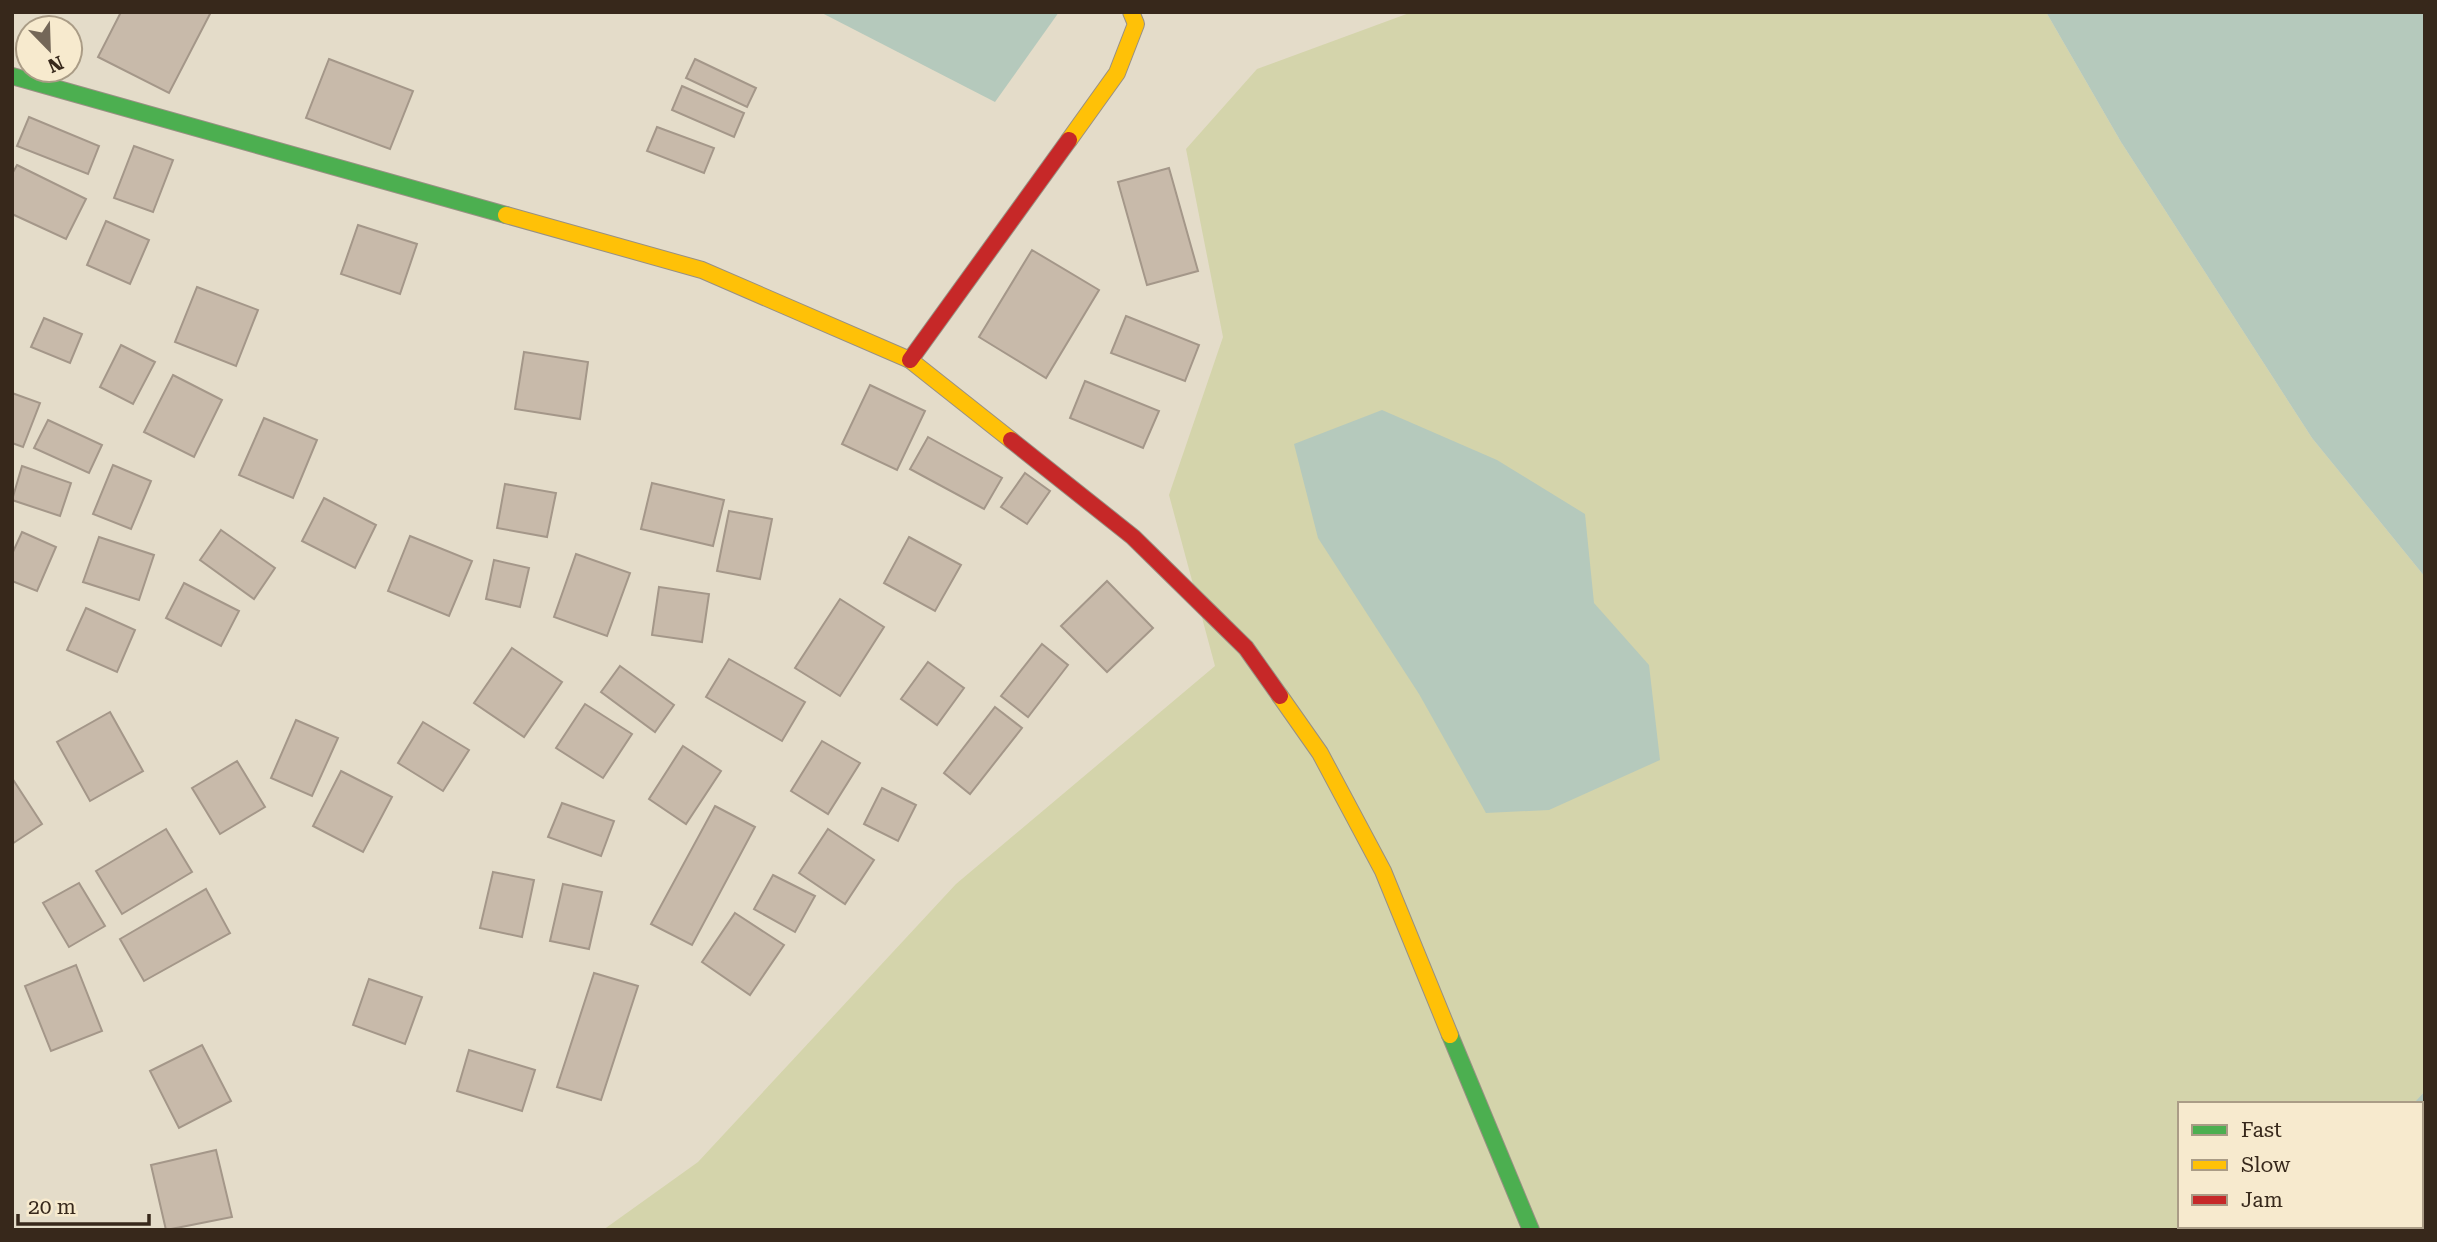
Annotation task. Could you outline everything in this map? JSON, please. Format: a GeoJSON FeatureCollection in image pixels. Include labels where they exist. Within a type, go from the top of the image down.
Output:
{"type":"FeatureCollection","features":[{"type":"Feature","properties":{"kind":"main road"},"geometry":{"type":"LineString","coordinates":[[910,360],[1117,73],[1136,24],[1131,12]]}},
{"type":"Feature","properties":{"kind":"main road"},"geometry":{"type":"LineString","coordinates":[[12,76],[702,270],[910,360],[1133,537],[1246,648],[1320,753],[1383,871],[1531,1230]]}},
{"type":"Feature","properties":{"kind":"green space"},"geometry":{"type":"Polygon","coordinates":[[[1412,12],[2046,12],[2121,142],[2312,438],[2425,577],[2425,1091],[2415,1102],[2178,1102],[2178,1228],[2298,1228],[2296,1230],[603,1230],[698,1162],[956,884],[1215,666],[1169,495],[1223,337],[1186,149],[1257,69],[1412,12]]]}},
{"type":"Feature","properties":{"kind":"shaded area"},"geometry":{"type":"Polygon","coordinates":[[[820,12],[1059,12],[995,102],[820,12]]]}},
{"type":"Feature","properties":{"kind":"shaded area"},"geometry":{"type":"Polygon","coordinates":[[[2046,12],[2425,12],[2425,577],[2312,438],[2121,142],[2046,12]]]}},
{"type":"Feature","properties":{"kind":"shaded area"},"geometry":{"type":"Polygon","coordinates":[[[1382,410],[1497,460],[1585,514],[1594,603],[1649,665],[1660,760],[1549,810],[1486,813],[1419,694],[1318,538],[1294,444],[1382,410]]]}},
{"type":"Feature","properties":{"kind":"shaded area"},"geometry":{"type":"Polygon","coordinates":[[[2425,1091],[2425,1230],[2296,1230],[2423,1228],[2423,1102],[2415,1102],[2425,1091]]]}},
{"type":"Feature","properties":{"kind":"building"},"geometry":{"type":"Polygon","coordinates":[[[121,12],[211,12],[169,93],[98,57],[121,12]]]}},
{"type":"Feature","properties":{"kind":"building"},"geometry":{"type":"Polygon","coordinates":[[[329,59],[413,91],[390,149],[306,118],[329,59]]]}},
{"type":"Feature","properties":{"kind":"building"},"geometry":{"type":"Polygon","coordinates":[[[695,59],[756,88],[747,107],[686,78],[695,59]]]}},
{"type":"Feature","properties":{"kind":"building"},"geometry":{"type":"Polygon","coordinates":[[[682,86],[744,113],[734,137],[672,110],[682,86]]]}},
{"type":"Feature","properties":{"kind":"building"},"geometry":{"type":"Polygon","coordinates":[[[29,117],[99,146],[88,174],[17,146],[29,117]]]}},
{"type":"Feature","properties":{"kind":"building"},"geometry":{"type":"Polygon","coordinates":[[[657,127],[714,148],[704,173],[647,151],[657,127]]]}},
{"type":"Feature","properties":{"kind":"building"},"geometry":{"type":"Polygon","coordinates":[[[134,146],[173,160],[153,212],[114,198],[134,146]]]}},
{"type":"Feature","properties":{"kind":"building"},"geometry":{"type":"Polygon","coordinates":[[[17,165],[86,199],[66,239],[12,214],[12,174],[17,165]]]}},
{"type":"Feature","properties":{"kind":"building"},"geometry":{"type":"Polygon","coordinates":[[[1169,168],[1198,271],[1147,285],[1118,182],[1169,168]]]}},
{"type":"Feature","properties":{"kind":"building"},"geometry":{"type":"Polygon","coordinates":[[[106,221],[149,240],[130,284],[87,265],[106,221]]]}},
{"type":"Feature","properties":{"kind":"building"},"geometry":{"type":"Polygon","coordinates":[[[358,225],[417,244],[400,294],[341,274],[358,225]]]}},
{"type":"Feature","properties":{"kind":"building"},"geometry":{"type":"Polygon","coordinates":[[[1032,250],[1099,290],[1046,378],[979,337],[1032,250]]]}},
{"type":"Feature","properties":{"kind":"building"},"geometry":{"type":"Polygon","coordinates":[[[197,287],[258,310],[236,366],[175,342],[197,287]]]}},
{"type":"Feature","properties":{"kind":"building"},"geometry":{"type":"Polygon","coordinates":[[[1126,316],[1199,345],[1185,381],[1111,353],[1126,316]]]}},
{"type":"Feature","properties":{"kind":"building"},"geometry":{"type":"Polygon","coordinates":[[[44,318],[82,334],[70,363],[31,347],[44,318]]]}},
{"type":"Feature","properties":{"kind":"building"},"geometry":{"type":"Polygon","coordinates":[[[121,345],[155,362],[133,404],[100,387],[121,345]]]}},
{"type":"Feature","properties":{"kind":"building"},"geometry":{"type":"Polygon","coordinates":[[[524,352],[588,362],[580,419],[515,409],[524,352]]]}},
{"type":"Feature","properties":{"kind":"building"},"geometry":{"type":"Polygon","coordinates":[[[173,375],[222,400],[194,457],[144,432],[173,375]]]}},
{"type":"Feature","properties":{"kind":"building"},"geometry":{"type":"Polygon","coordinates":[[[1085,381],[1159,411],[1143,448],[1070,418],[1085,381]]]}},
{"type":"Feature","properties":{"kind":"building"},"geometry":{"type":"Polygon","coordinates":[[[870,385],[925,411],[897,470],[842,444],[870,385]]]}},
{"type":"Feature","properties":{"kind":"building"},"geometry":{"type":"Polygon","coordinates":[[[12,393],[40,403],[23,447],[12,443],[12,393]]]}},
{"type":"Feature","properties":{"kind":"building"},"geometry":{"type":"Polygon","coordinates":[[[264,418],[317,440],[293,498],[239,475],[264,418]]]}},
{"type":"Feature","properties":{"kind":"building"},"geometry":{"type":"Polygon","coordinates":[[[48,420],[102,445],[89,473],[34,448],[48,420]]]}},
{"type":"Feature","properties":{"kind":"building"},"geometry":{"type":"Polygon","coordinates":[[[928,437],[1002,478],[984,509],[910,469],[928,437]]]}},
{"type":"Feature","properties":{"kind":"building"},"geometry":{"type":"Polygon","coordinates":[[[113,465],[151,481],[131,529],[93,514],[113,465]]]}},
{"type":"Feature","properties":{"kind":"building"},"geometry":{"type":"Polygon","coordinates":[[[22,466],[71,483],[60,516],[12,500],[22,466]]]}},
{"type":"Feature","properties":{"kind":"building"},"geometry":{"type":"Polygon","coordinates":[[[1025,473],[1050,491],[1027,524],[1001,507],[1025,473]]]}},
{"type":"Feature","properties":{"kind":"building"},"geometry":{"type":"Polygon","coordinates":[[[652,483],[724,500],[713,546],[641,529],[652,483]]]}},
{"type":"Feature","properties":{"kind":"building"},"geometry":{"type":"Polygon","coordinates":[[[505,484],[556,493],[547,537],[497,528],[505,484]]]}},
{"type":"Feature","properties":{"kind":"building"},"geometry":{"type":"Polygon","coordinates":[[[324,498],[376,525],[355,568],[302,541],[324,498]]]}},
{"type":"Feature","properties":{"kind":"building"},"geometry":{"type":"Polygon","coordinates":[[[729,511],[772,519],[760,579],[717,571],[729,511]]]}},
{"type":"Feature","properties":{"kind":"building"},"geometry":{"type":"Polygon","coordinates":[[[221,530],[275,568],[254,599],[200,560],[221,530]]]}},
{"type":"Feature","properties":{"kind":"building"},"geometry":{"type":"Polygon","coordinates":[[[22,532],[56,547],[37,591],[12,581],[12,554],[22,532]]]}},
{"type":"Feature","properties":{"kind":"building"},"geometry":{"type":"Polygon","coordinates":[[[410,536],[472,561],[449,616],[388,591],[410,536]]]}},
{"type":"Feature","properties":{"kind":"building"},"geometry":{"type":"Polygon","coordinates":[[[99,537],[154,555],[139,600],[83,582],[99,537]]]}},
{"type":"Feature","properties":{"kind":"building"},"geometry":{"type":"Polygon","coordinates":[[[909,537],[961,565],[935,611],[884,583],[909,537]]]}},
{"type":"Feature","properties":{"kind":"building"},"geometry":{"type":"Polygon","coordinates":[[[576,554],[630,573],[607,636],[554,617],[576,554]]]}},
{"type":"Feature","properties":{"kind":"building"},"geometry":{"type":"Polygon","coordinates":[[[494,560],[529,568],[520,607],[486,599],[494,560]]]}},
{"type":"Feature","properties":{"kind":"building"},"geometry":{"type":"Polygon","coordinates":[[[1107,581],[1153,628],[1107,672],[1061,626],[1107,581]]]}},
{"type":"Feature","properties":{"kind":"building"},"geometry":{"type":"Polygon","coordinates":[[[184,583],[239,611],[221,646],[166,618],[184,583]]]}},
{"type":"Feature","properties":{"kind":"building"},"geometry":{"type":"Polygon","coordinates":[[[659,587],[709,594],[702,642],[652,635],[659,587]]]}},
{"type":"Feature","properties":{"kind":"building"},"geometry":{"type":"Polygon","coordinates":[[[840,599],[884,627],[840,696],[795,668],[840,599]]]}},
{"type":"Feature","properties":{"kind":"building"},"geometry":{"type":"Polygon","coordinates":[[[86,608],[135,630],[117,672],[67,650],[86,608]]]}},
{"type":"Feature","properties":{"kind":"building"},"geometry":{"type":"Polygon","coordinates":[[[1042,644],[1068,665],[1028,717],[1001,696],[1042,644]]]}},
{"type":"Feature","properties":{"kind":"building"},"geometry":{"type":"Polygon","coordinates":[[[512,648],[562,682],[524,737],[474,703],[512,648]]]}},
{"type":"Feature","properties":{"kind":"building"},"geometry":{"type":"Polygon","coordinates":[[[729,659],[805,702],[782,741],[706,697],[729,659]]]}},
{"type":"Feature","properties":{"kind":"building"},"geometry":{"type":"Polygon","coordinates":[[[928,662],[964,688],[937,725],[901,699],[928,662]]]}},
{"type":"Feature","properties":{"kind":"building"},"geometry":{"type":"Polygon","coordinates":[[[620,666],[674,705],[655,732],[601,692],[620,666]]]}},
{"type":"Feature","properties":{"kind":"building"},"geometry":{"type":"Polygon","coordinates":[[[585,704],[632,734],[603,778],[556,748],[585,704]]]}},
{"type":"Feature","properties":{"kind":"building"},"geometry":{"type":"Polygon","coordinates":[[[995,707],[1022,728],[970,794],[944,773],[995,707]]]}},
{"type":"Feature","properties":{"kind":"building"},"geometry":{"type":"Polygon","coordinates":[[[110,712],[143,771],[90,801],[57,742],[110,712]]]}},
{"type":"Feature","properties":{"kind":"building"},"geometry":{"type":"Polygon","coordinates":[[[296,720],[338,738],[312,796],[271,778],[296,720]]]}},
{"type":"Feature","properties":{"kind":"building"},"geometry":{"type":"Polygon","coordinates":[[[423,722],[469,750],[443,791],[398,763],[423,722]]]}},
{"type":"Feature","properties":{"kind":"building"},"geometry":{"type":"Polygon","coordinates":[[[822,741],[860,763],[828,814],[791,791],[822,741]]]}},
{"type":"Feature","properties":{"kind":"building"},"geometry":{"type":"Polygon","coordinates":[[[683,746],[721,771],[686,824],[649,799],[683,746]]]}},
{"type":"Feature","properties":{"kind":"building"},"geometry":{"type":"Polygon","coordinates":[[[237,761],[265,807],[220,834],[192,788],[237,761]]]}},
{"type":"Feature","properties":{"kind":"building"},"geometry":{"type":"Polygon","coordinates":[[[341,771],[392,797],[363,852],[313,826],[341,771]]]}},
{"type":"Feature","properties":{"kind":"building"},"geometry":{"type":"Polygon","coordinates":[[[12,778],[42,824],[12,844],[12,778]]]}},
{"type":"Feature","properties":{"kind":"building"},"geometry":{"type":"Polygon","coordinates":[[[882,788],[916,805],[898,841],[864,824],[882,788]]]}},
{"type":"Feature","properties":{"kind":"building"},"geometry":{"type":"Polygon","coordinates":[[[562,803],[614,821],[601,856],[548,837],[562,803]]]}},
{"type":"Feature","properties":{"kind":"building"},"geometry":{"type":"Polygon","coordinates":[[[715,806],[755,827],[692,945],[651,924],[715,806]]]}},
{"type":"Feature","properties":{"kind":"building"},"geometry":{"type":"Polygon","coordinates":[[[166,829],[192,872],[122,914],[96,871],[166,829]]]}},
{"type":"Feature","properties":{"kind":"building"},"geometry":{"type":"Polygon","coordinates":[[[828,829],[874,860],[845,904],[799,873],[828,829]]]}},
{"type":"Feature","properties":{"kind":"building"},"geometry":{"type":"Polygon","coordinates":[[[493,872],[534,880],[522,937],[480,928],[493,872]]]}},
{"type":"Feature","properties":{"kind":"building"},"geometry":{"type":"Polygon","coordinates":[[[773,875],[815,896],[795,932],[754,909],[773,875]]]}},
{"type":"Feature","properties":{"kind":"building"},"geometry":{"type":"Polygon","coordinates":[[[79,883],[105,926],[69,947],[43,903],[79,883]]]}},
{"type":"Feature","properties":{"kind":"building"},"geometry":{"type":"Polygon","coordinates":[[[563,884],[602,892],[589,949],[550,941],[563,884]]]}},
{"type":"Feature","properties":{"kind":"building"},"geometry":{"type":"Polygon","coordinates":[[[206,889],[230,933],[144,981],[120,939],[206,889]]]}},
{"type":"Feature","properties":{"kind":"building"},"geometry":{"type":"Polygon","coordinates":[[[735,913],[784,945],[750,995],[702,962],[735,913]]]}},
{"type":"Feature","properties":{"kind":"building"},"geometry":{"type":"Polygon","coordinates":[[[76,965],[102,1031],[51,1051],[25,986],[76,965]]]}},
{"type":"Feature","properties":{"kind":"building"},"geometry":{"type":"Polygon","coordinates":[[[594,973],[638,986],[601,1100],[557,1087],[594,973]]]}},
{"type":"Feature","properties":{"kind":"building"},"geometry":{"type":"Polygon","coordinates":[[[369,979],[422,997],[405,1044],[353,1025],[369,979]]]}},
{"type":"Feature","properties":{"kind":"building"},"geometry":{"type":"Polygon","coordinates":[[[202,1045],[231,1101],[179,1128],[150,1071],[202,1045]]]}},
{"type":"Feature","properties":{"kind":"building"},"geometry":{"type":"Polygon","coordinates":[[[469,1050],[535,1070],[522,1111],[457,1091],[469,1050]]]}},
{"type":"Feature","properties":{"kind":"building"},"geometry":{"type":"Polygon","coordinates":[[[216,1150],[232,1217],[166,1230],[151,1165],[216,1150]]]}},
{"type":"Feature","properties":{"kind":"traffic: fast"},"geometry":{"type":"LineString","coordinates":[[12,76],[506,215]]}},
{"type":"Feature","properties":{"kind":"traffic: fast"},"geometry":{"type":"LineString","coordinates":[[1450,1035],[1531,1230]]}},
{"type":"Feature","properties":{"kind":"traffic: slow"},"geometry":{"type":"LineString","coordinates":[[1069,140],[1117,73],[1136,24],[1131,12]]}},
{"type":"Feature","properties":{"kind":"traffic: slow"},"geometry":{"type":"LineString","coordinates":[[506,215],[702,270],[910,360],[1011,440]]}},
{"type":"Feature","properties":{"kind":"traffic: slow"},"geometry":{"type":"LineString","coordinates":[[1280,696],[1320,753],[1383,871],[1450,1035]]}},
{"type":"Feature","properties":{"kind":"traffic: jam"},"geometry":{"type":"LineString","coordinates":[[910,360],[1069,140]]}},
{"type":"Feature","properties":{"kind":"traffic: jam"},"geometry":{"type":"LineString","coordinates":[[1011,440],[1133,537],[1246,648],[1280,696]]}}]}
